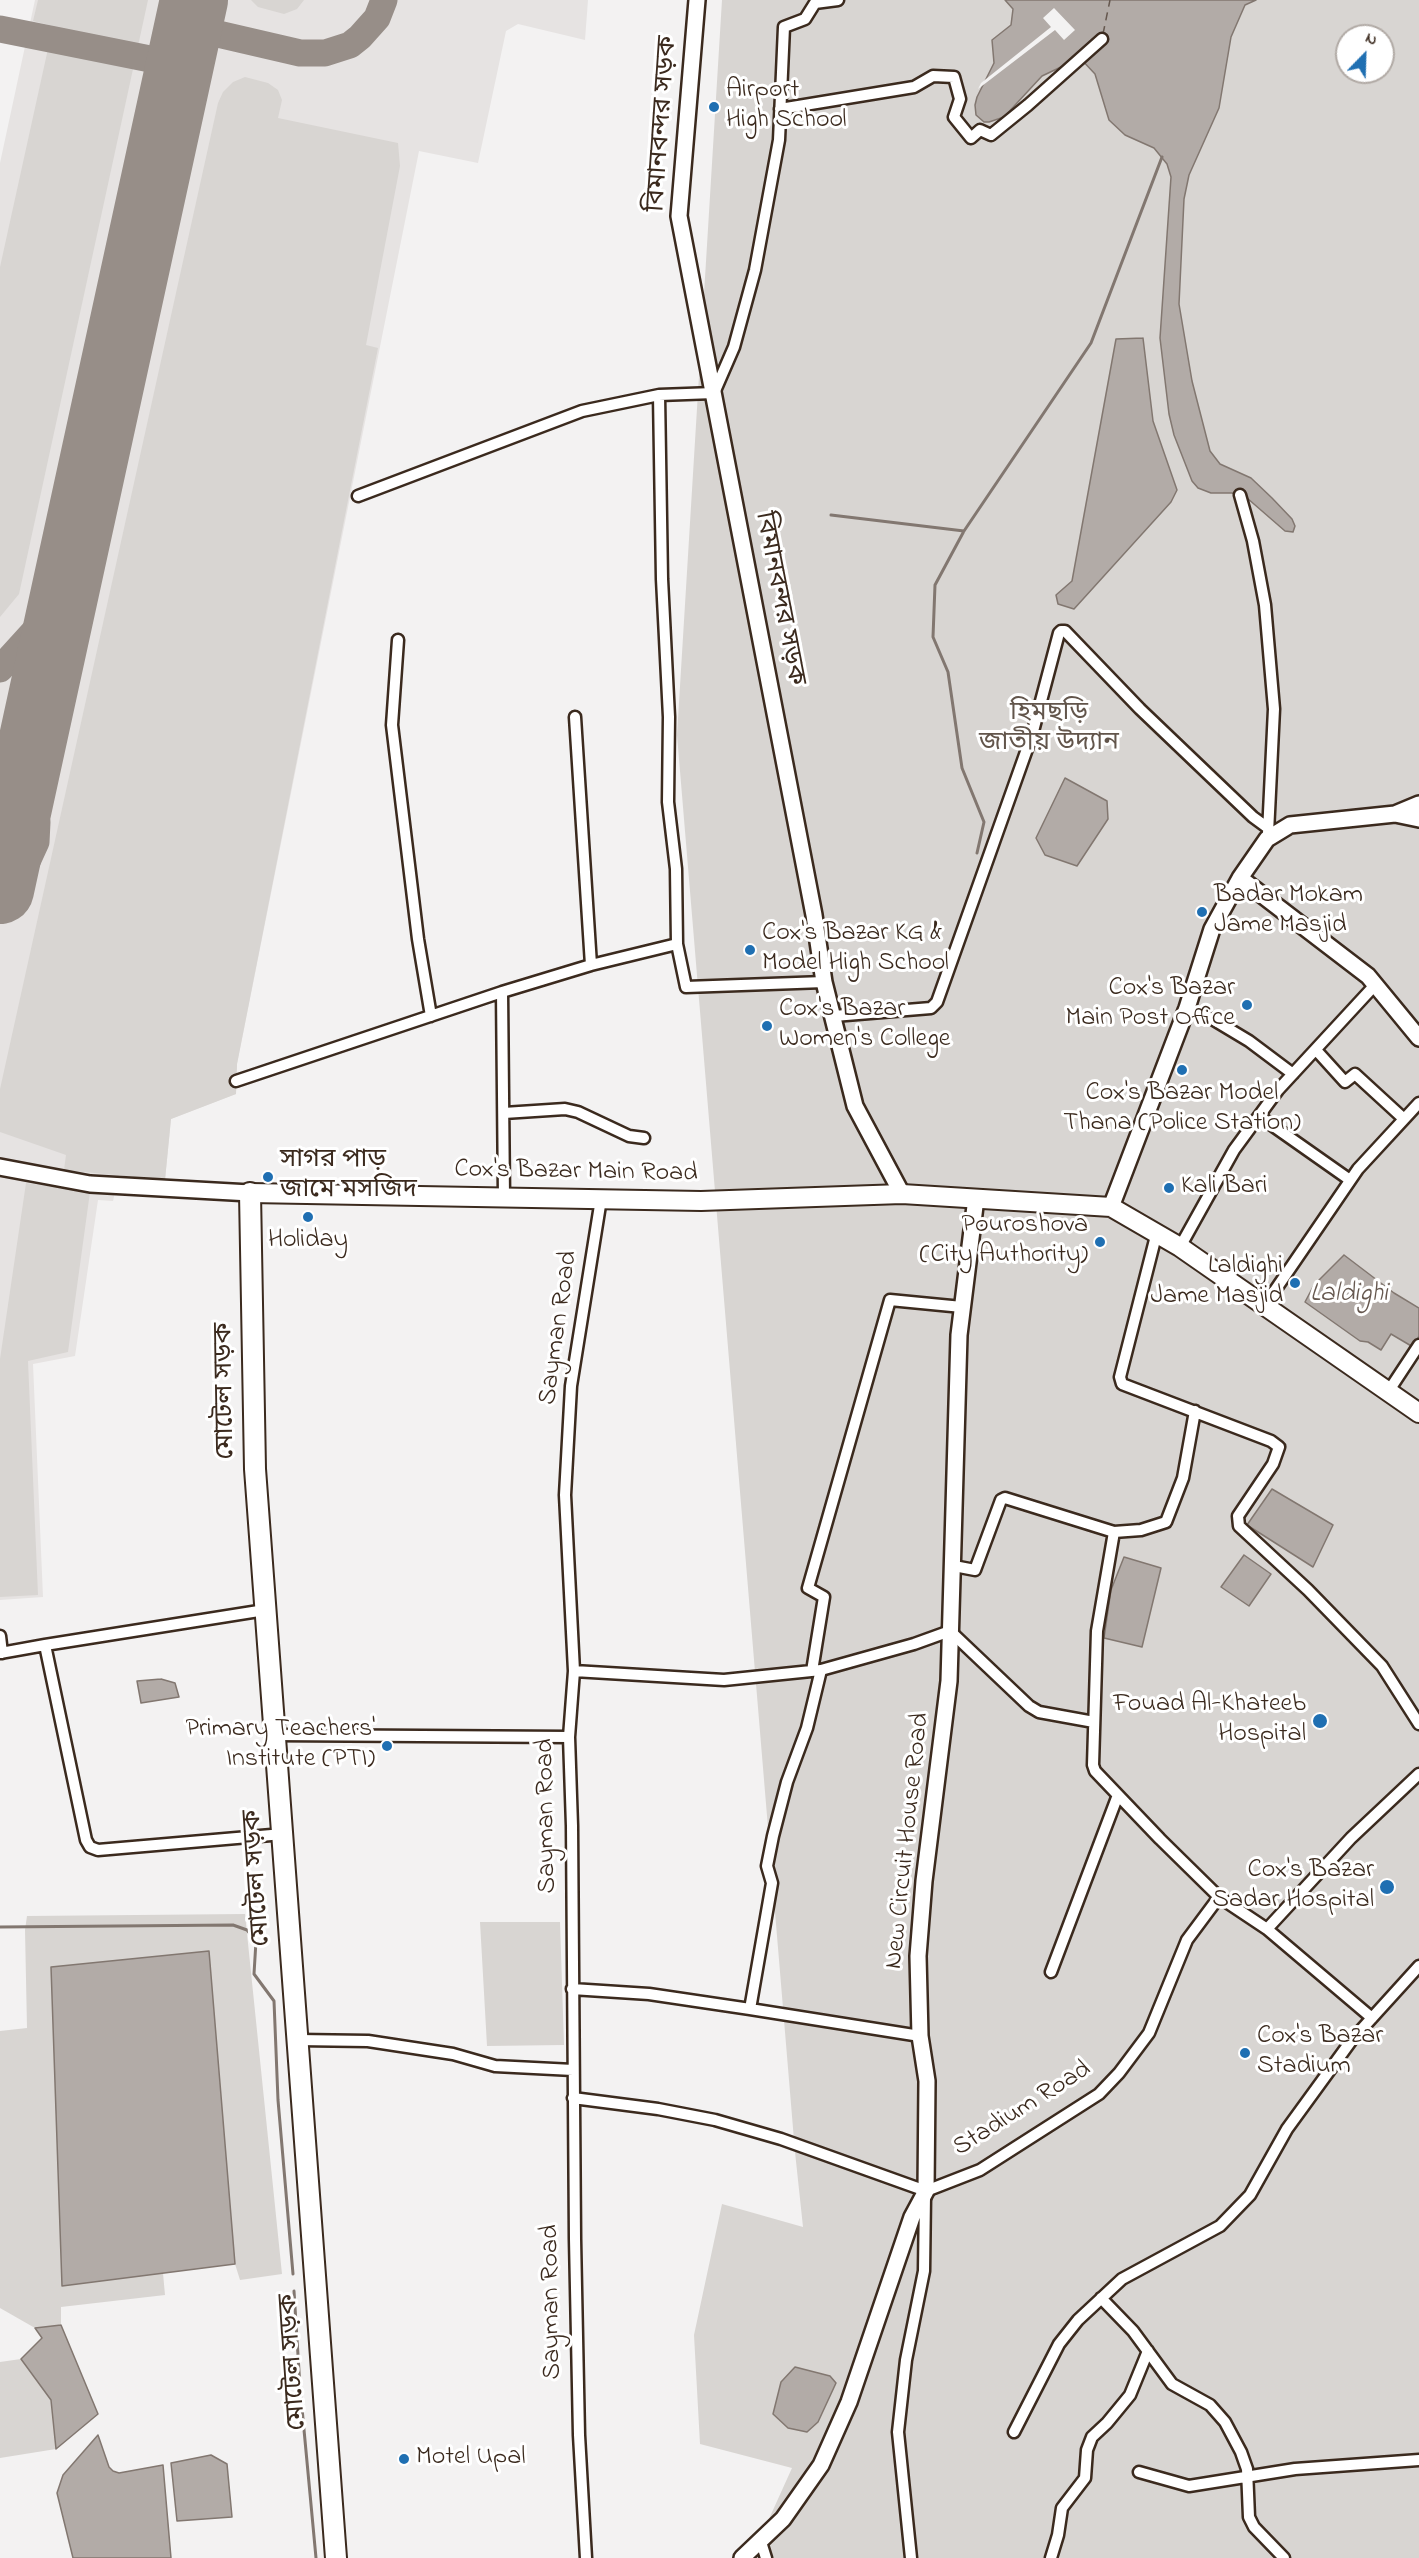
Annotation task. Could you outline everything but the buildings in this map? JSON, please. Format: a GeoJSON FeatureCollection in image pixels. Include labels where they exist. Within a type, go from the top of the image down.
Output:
{"type":"FeatureCollection","features":[{"type":"Feature","properties":{"kind":"highway","name":"মোটেল সড়ক"},"geometry":{"type":"LineString","coordinates":[[250,1193],[255,1469],[336,2558]]}},
{"type":"Feature","properties":{"kind":"main road","name":"Cox's Bazar Main Road"},"geometry":{"type":"LineString","coordinates":[[250,1193],[701,1201],[902,1194],[1111,1207]]}},
{"type":"Feature","properties":{"kind":"main road"},"geometry":{"type":"LineString","coordinates":[[1111,1207],[1180,1247],[1419,1413]]}},
{"type":"Feature","properties":{"kind":"street","name":"বিমানবন্দর সড়ক"},"geometry":{"type":"LineString","coordinates":[[697,0],[679,216],[814,915],[824,982],[855,1106],[902,1194]]}},
{"type":"Feature","properties":{"kind":"street"},"geometry":{"type":"LineString","coordinates":[[358,496],[582,411],[659,395],[714,393],[734,347],[755,270],[779,141],[784,27],[805,19],[815,3],[838,0]]}},
{"type":"Feature","properties":{"kind":"street"},"geometry":{"type":"LineString","coordinates":[[780,109],[914,87],[933,76],[954,77],[960,99],[954,117],[971,138],[980,130],[991,135],[1102,39]]}},
{"type":"Feature","properties":{"kind":"street"},"geometry":{"type":"LineString","coordinates":[[659,395],[662,579],[669,717],[668,802],[676,869],[676,944],[686,987],[824,982]]}},
{"type":"Feature","properties":{"kind":"street"},"geometry":{"type":"LineString","coordinates":[[1111,1207],[1187,1008],[1212,930],[1240,878],[1268,834],[1273,697],[1265,605],[1253,541],[1240,495]]}},
{"type":"Feature","properties":{"kind":"street"},"geometry":{"type":"LineString","coordinates":[[834,1016],[931,1008],[938,1002],[1032,735],[1061,631],[1065,631],[1140,709],[1268,834]]}},
{"type":"Feature","properties":{"kind":"street"},"geometry":{"type":"LineString","coordinates":[[398,640],[392,724],[418,939],[431,1017]]}},
{"type":"Feature","properties":{"kind":"street"},"geometry":{"type":"LineString","coordinates":[[575,717],[591,965]]}},
{"type":"Feature","properties":{"kind":"street"},"geometry":{"type":"LineString","coordinates":[[1268,834],[1290,825],[1395,814],[1419,804]]}},
{"type":"Feature","properties":{"kind":"street"},"geometry":{"type":"LineString","coordinates":[[1395,814],[1419,819]]}},
{"type":"Feature","properties":{"kind":"street"},"geometry":{"type":"LineString","coordinates":[[1240,878],[1368,976],[1419,1038]]}},
{"type":"Feature","properties":{"kind":"street"},"geometry":{"type":"LineString","coordinates":[[236,1081],[502,992],[591,965],[676,944]]}},
{"type":"Feature","properties":{"kind":"street"},"geometry":{"type":"LineString","coordinates":[[1180,1247],[1234,1150],[1259,1116],[1293,1074],[1375,985]]}},
{"type":"Feature","properties":{"kind":"street"},"geometry":{"type":"LineString","coordinates":[[502,992],[504,1197]]}},
{"type":"Feature","properties":{"kind":"street"},"geometry":{"type":"LineString","coordinates":[[1187,1008],[1223,1025],[1293,1074]]}},
{"type":"Feature","properties":{"kind":"street"},"geometry":{"type":"LineString","coordinates":[[1316,1050],[1345,1082],[1355,1074],[1404,1119]]}},
{"type":"Feature","properties":{"kind":"street"},"geometry":{"type":"LineString","coordinates":[[1265,1305],[1350,1180],[1419,1103]]}},
{"type":"Feature","properties":{"kind":"street"},"geometry":{"type":"LineString","coordinates":[[504,1113],[565,1109],[578,1112],[629,1136],[644,1138]]}},
{"type":"Feature","properties":{"kind":"street"},"geometry":{"type":"LineString","coordinates":[[1259,1116],[1350,1180]]}},
{"type":"Feature","properties":{"kind":"street"},"geometry":{"type":"LineString","coordinates":[[0,1167],[90,1184],[250,1193]]}},
{"type":"Feature","properties":{"kind":"street","name":"New Circuit House Road"},"geometry":{"type":"LineString","coordinates":[[910,2558],[898,2432],[906,2360],[924,2271],[927,2081],[920,2036],[918,1956],[922,1902],[949,1681],[959,1335],[975,1198]]}},
{"type":"Feature","properties":{"kind":"street","name":"Sayman Road"},"geometry":{"type":"LineString","coordinates":[[586,2558],[579,2435],[573,2098],[572,1826],[569,1737],[574,1671],[565,1496],[571,1386],[601,1199]]}},
{"type":"Feature","properties":{"kind":"street"},"geometry":{"type":"LineString","coordinates":[[1157,1232],[1120,1377],[1122,1384],[1271,1441],[1279,1447],[1273,1464],[1238,1516],[1239,1526],[1308,1590],[1382,1666],[1419,1724]]}},
{"type":"Feature","properties":{"kind":"street"},"geometry":{"type":"LineString","coordinates":[[750,2009],[772,1883],[767,1866],[787,1782],[807,1728],[817,1670],[824,1598],[808,1588],[890,1300],[962,1306]]}},
{"type":"Feature","properties":{"kind":"street"},"geometry":{"type":"LineString","coordinates":[[1388,1392],[1419,1345]]}},
{"type":"Feature","properties":{"kind":"street"},"geometry":{"type":"LineString","coordinates":[[954,1566],[975,1569],[1001,1500],[1005,1498],[1114,1532],[1141,1530],[1166,1522],[1183,1478],[1194,1411]]}},
{"type":"Feature","properties":{"kind":"street"},"geometry":{"type":"LineString","coordinates":[[1114,1532],[1097,1631],[1093,1766],[1095,1771],[1219,1897],[1267,1929],[1372,2018]]}},
{"type":"Feature","properties":{"kind":"street"},"geometry":{"type":"LineString","coordinates":[[0,1636],[1,1653],[265,1610]]}},
{"type":"Feature","properties":{"kind":"street"},"geometry":{"type":"LineString","coordinates":[[574,1671],[724,1680],[817,1670],[914,1644],[950,1631],[1029,1706],[1039,1712],[1094,1722]]}},
{"type":"Feature","properties":{"kind":"street"},"geometry":{"type":"LineString","coordinates":[[45,1645],[86,1840],[90,1847],[98,1851],[283,1834]]}},
{"type":"Feature","properties":{"kind":"street"},"geometry":{"type":"LineString","coordinates":[[274,1735],[569,1737]]}},
{"type":"Feature","properties":{"kind":"street"},"geometry":{"type":"LineString","coordinates":[[1267,1929],[1351,1838],[1419,1774]]}},
{"type":"Feature","properties":{"kind":"street"},"geometry":{"type":"LineString","coordinates":[[1051,1972],[1118,1795]]}},
{"type":"Feature","properties":{"kind":"street","name":"Stadium Road"},"geometry":{"type":"LineString","coordinates":[[926,2191],[980,2170],[1099,2094],[1119,2073],[1149,2033],[1187,1940],[1219,1897]]}},
{"type":"Feature","properties":{"kind":"street"},"geometry":{"type":"LineString","coordinates":[[1014,2432],[1059,2344],[1078,2320],[1122,2279],[1220,2226],[1250,2195],[1287,2129],[1351,2041],[1419,1966]]}},
{"type":"Feature","properties":{"kind":"street"},"geometry":{"type":"LineString","coordinates":[[572,1989],[649,1994],[920,2036]]}},
{"type":"Feature","properties":{"kind":"street"},"geometry":{"type":"LineString","coordinates":[[298,2040],[368,2041],[453,2054],[495,2066],[573,2070]]}},
{"type":"Feature","properties":{"kind":"street"},"geometry":{"type":"LineString","coordinates":[[573,2098],[658,2109],[715,2120],[781,2139],[926,2191],[912,2217],[849,2402],[820,2465],[783,2519],[742,2558]]}},
{"type":"Feature","properties":{"kind":"street"},"geometry":{"type":"LineString","coordinates":[[1101,2298],[1133,2331],[1172,2384],[1210,2405],[1225,2422],[1241,2452],[1248,2476],[1249,2517],[1254,2527],[1284,2558]]}},
{"type":"Feature","properties":{"kind":"street"},"geometry":{"type":"LineString","coordinates":[[1051,2558],[1058,2535],[1062,2508],[1085,2478],[1087,2450],[1092,2438],[1130,2395],[1148,2351]]}},
{"type":"Feature","properties":{"kind":"street"},"geometry":{"type":"LineString","coordinates":[[1139,2472],[1189,2486],[1295,2469],[1419,2460]]}},
{"type":"Feature","properties":{"kind":"street"},"geometry":{"type":"LineString","coordinates":[[761,2542],[766,2558]]}},
{"type":"Feature","properties":{"kind":"shaded area"},"geometry":{"type":"Polygon","coordinates":[[[35,0],[588,0],[585,40],[518,24],[506,31],[478,163],[419,151],[237,1064],[236,1094],[171,1119],[165,1180],[119,1175],[113,1201],[98,1200],[75,1356],[33,1364],[43,1597],[0,1600],[0,163],[35,0]]]}},
{"type":"Feature","properties":{"kind":"green space"},"geometry":{"type":"Polygon","coordinates":[[[38,0],[148,0],[19,594],[0,617],[0,267],[53,26],[33,21],[38,0]]]}},
{"type":"Feature","properties":{"kind":"green space"},"geometry":{"type":"Polygon","coordinates":[[[251,0],[304,0],[297,9],[284,14],[258,7],[251,0]]]}},
{"type":"Feature","properties":{"kind":"green space","name":"হিমছড়ি জাতীয় উদ্যান"},"geometry":{"type":"Polygon","coordinates":[[[722,0],[1419,0],[1419,2558],[754,2558],[754,2552],[792,2468],[700,2444],[694,2335],[722,2204],[803,2227],[677,735],[722,0]]]}},
{"type":"Feature","properties":{"kind":"green space"},"geometry":{"type":"Polygon","coordinates":[[[245,77],[268,83],[278,90],[282,100],[278,118],[398,143],[400,166],[366,345],[378,348],[237,1064],[236,1094],[171,1119],[165,1180],[64,1170],[66,1155],[0,1132],[0,1089],[218,103],[223,92],[233,82],[245,77]]]}},
{"type":"Feature","properties":{"kind":"green space"},"geometry":{"type":"Polygon","coordinates":[[[26,1183],[90,1192],[68,1352],[28,1361],[38,1595],[0,1597],[0,1359],[26,1183]]]}},
{"type":"Feature","properties":{"kind":"green space"},"geometry":{"type":"Polygon","coordinates":[[[245,1914],[282,2274],[240,2280],[235,2264],[209,1951],[51,1967],[62,2286],[163,2273],[165,2295],[61,2307],[61,2325],[35,2328],[0,2308],[0,2031],[27,2028],[25,1930],[27,1916],[245,1914]]]}},
{"type":"Feature","properties":{"kind":"green space"},"geometry":{"type":"Polygon","coordinates":[[[480,1922],[560,1922],[564,2045],[487,2046],[480,1922]]]}},
{"type":"Feature","properties":{"kind":"green space"},"geometry":{"type":"Polygon","coordinates":[[[21,2359],[51,2400],[56,2449],[0,2458],[0,2362],[21,2359]]]}},
{"type":"Feature","properties":{"kind":"water"},"geometry":{"type":"Polygon","coordinates":[[[1005,0],[1256,0],[1245,5],[1231,37],[1219,108],[1189,175],[1184,199],[1179,304],[1192,381],[1210,451],[1220,464],[1251,478],[1272,498],[1292,519],[1295,526],[1293,532],[1285,531],[1247,498],[1232,493],[1211,493],[1198,488],[1192,481],[1174,435],[1169,414],[1160,338],[1171,177],[1167,164],[1154,148],[1125,135],[1109,120],[1095,74],[1080,58],[1042,76],[1004,117],[984,122],[976,115],[977,97],[994,63],[992,40],[1011,25],[1013,9],[1005,0]]]}},
{"type":"Feature","properties":{"kind":"water"},"geometry":{"type":"Polygon","coordinates":[[[1143,338],[1153,421],[1177,490],[1171,502],[1074,609],[1058,604],[1056,595],[1072,581],[1116,339],[1143,338]]]}},
{"type":"Feature","properties":{"kind":"water"},"geometry":{"type":"Polygon","coordinates":[[[1065,778],[1107,801],[1108,819],[1077,866],[1045,855],[1036,838],[1065,778]]]}},
{"type":"Feature","properties":{"kind":"water","name":"Laldighi"},"geometry":{"type":"Polygon","coordinates":[[[1344,1255],[1394,1293],[1419,1308],[1419,1336],[1413,1347],[1391,1334],[1381,1350],[1368,1342],[1360,1341],[1305,1302],[1314,1285],[1344,1255]]]}},
{"type":"Feature","properties":{"kind":"water"},"geometry":{"type":"Polygon","coordinates":[[[1272,1489],[1333,1525],[1313,1567],[1247,1525],[1272,1489]]]}},
{"type":"Feature","properties":{"kind":"water"},"geometry":{"type":"Polygon","coordinates":[[[1244,1555],[1271,1574],[1249,1606],[1221,1587],[1244,1555]]]}},
{"type":"Feature","properties":{"kind":"water"},"geometry":{"type":"Polygon","coordinates":[[[1124,1557],[1161,1568],[1142,1647],[1104,1638],[1111,1590],[1124,1557]]]}},
{"type":"Feature","properties":{"kind":"water"},"geometry":{"type":"Polygon","coordinates":[[[161,1679],[175,1683],[179,1697],[141,1703],[137,1681],[161,1679]]]}},
{"type":"Feature","properties":{"kind":"water"},"geometry":{"type":"Polygon","coordinates":[[[209,1951],[235,2264],[62,2286],[51,1967],[209,1951]]]}},
{"type":"Feature","properties":{"kind":"water"},"geometry":{"type":"Polygon","coordinates":[[[61,2325],[98,2414],[56,2449],[51,2400],[21,2359],[42,2338],[35,2328],[61,2325]]]}},
{"type":"Feature","properties":{"kind":"water"},"geometry":{"type":"Polygon","coordinates":[[[795,2367],[830,2376],[836,2383],[818,2422],[807,2432],[788,2428],[773,2414],[781,2382],[795,2367]]]}},
{"type":"Feature","properties":{"kind":"water"},"geometry":{"type":"Polygon","coordinates":[[[98,2435],[109,2467],[113,2471],[119,2473],[163,2465],[171,2558],[73,2558],[57,2493],[63,2475],[98,2435]]]}},
{"type":"Feature","properties":{"kind":"water"},"geometry":{"type":"Polygon","coordinates":[[[211,2455],[227,2464],[232,2517],[177,2521],[171,2463],[211,2455]]]}},
{"type":"Feature","properties":{"kind":"pier"},"geometry":{"type":"Polygon","coordinates":[[[1054,8],[1075,30],[1064,40],[1055,30],[978,89],[981,83],[1051,27],[1043,18],[1054,8]]]}},
{"type":"Feature","properties":{"kind":"waterway"},"geometry":{"type":"LineString","coordinates":[[977,853],[984,822],[962,768],[948,672],[933,637],[935,585],[964,531],[1091,343],[1162,157]]}},
{"type":"Feature","properties":{"kind":"waterway"},"geometry":{"type":"LineString","coordinates":[[831,515],[964,531]]}},
{"type":"Feature","properties":{"kind":"waterway"},"geometry":{"type":"LineString","coordinates":[[0,1927],[233,1925],[247,1930],[256,1941],[254,1974],[274,2001],[278,2100],[293,2274]]}},
{"type":"Feature","properties":{"kind":"waterway"},"geometry":{"type":"LineString","coordinates":[[294,2291],[300,2387],[316,2558]]}},
{"type":"Feature","properties":{"kind":"ferry route"},"geometry":{"type":"LineString","coordinates":[[1103,34],[1110,0]]}},
{"type":"Feature","properties":{"kind":"taxiway"},"geometry":{"type":"LineString","coordinates":[[218,34],[300,53],[325,53],[350,45],[360,37],[377,18],[384,0]]}},
{"type":"Feature","properties":{"kind":"taxiway"},"geometry":{"type":"LineString","coordinates":[[181,58],[186,48],[197,37],[204,34],[218,34],[206,28],[201,22],[194,9],[194,1]]}},
{"type":"Feature","properties":{"kind":"taxiway"},"geometry":{"type":"LineString","coordinates":[[0,29],[180,65]]}},
{"type":"Feature","properties":{"kind":"taxiway"},"geometry":{"type":"LineString","coordinates":[[0,669],[58,604],[67,582]]}},
{"type":"Feature","properties":{"kind":"taxiway"},"geometry":{"type":"LineString","coordinates":[[0,884],[12,878],[25,866],[36,842],[37,822],[25,791],[24,779]]}},
{"type":"Feature","properties":{"kind":"runway"},"geometry":{"type":"LineString","coordinates":[[0,890],[194,0]]}},
{"type":"Feature","properties":{"kind":"place","name":"Airport High School"},"geometry":{"type":"Point","coordinates":[714,107]}},
{"type":"Feature","properties":{"kind":"place","name":"Badar Mokam Jame Masjid"},"geometry":{"type":"Point","coordinates":[1202,912]}},
{"type":"Feature","properties":{"kind":"place","name":"Cox's Bazar KG & Model High School"},"geometry":{"type":"Point","coordinates":[750,950]}},
{"type":"Feature","properties":{"kind":"place","name":"Cox's Bazar Main Post Office"},"geometry":{"type":"Point","coordinates":[1247,1005]}},
{"type":"Feature","properties":{"kind":"place","name":"Cox's Bazar Women's College"},"geometry":{"type":"Point","coordinates":[767,1026]}},
{"type":"Feature","properties":{"kind":"place","name":"Cox's Bazar Model Thana (Police Station)"},"geometry":{"type":"Point","coordinates":[1182,1070]}},
{"type":"Feature","properties":{"kind":"place","name":"সাগর পাড় জামে মসজিদ"},"geometry":{"type":"Point","coordinates":[268,1177]}},
{"type":"Feature","properties":{"kind":"place","name":"Kali Bari"},"geometry":{"type":"Point","coordinates":[1169,1188]}},
{"type":"Feature","properties":{"kind":"place","name":"Holiday"},"geometry":{"type":"Point","coordinates":[308,1217]}},
{"type":"Feature","properties":{"kind":"place","name":"Pouroshova (City Authority)"},"geometry":{"type":"Point","coordinates":[1100,1242]}},
{"type":"Feature","properties":{"kind":"place","name":"Laldighi Jame Masjid"},"geometry":{"type":"Point","coordinates":[1295,1283]}},
{"type":"Feature","properties":{"kind":"place","name":"Fouad Al-Khateeb Hospital"},"geometry":{"type":"Point","coordinates":[1320,1721]}},
{"type":"Feature","properties":{"kind":"place","name":"Primary Teachers' Institute (PTI)"},"geometry":{"type":"Point","coordinates":[387,1746]}},
{"type":"Feature","properties":{"kind":"place","name":"Cox's Bazar Sadar Hospital"},"geometry":{"type":"Point","coordinates":[1387,1887]}},
{"type":"Feature","properties":{"kind":"place","name":"Cox's Bazar Stadium"},"geometry":{"type":"Point","coordinates":[1245,2053]}},
{"type":"Feature","properties":{"kind":"place","name":"Motel Upal"},"geometry":{"type":"Point","coordinates":[404,2459]}}]}
